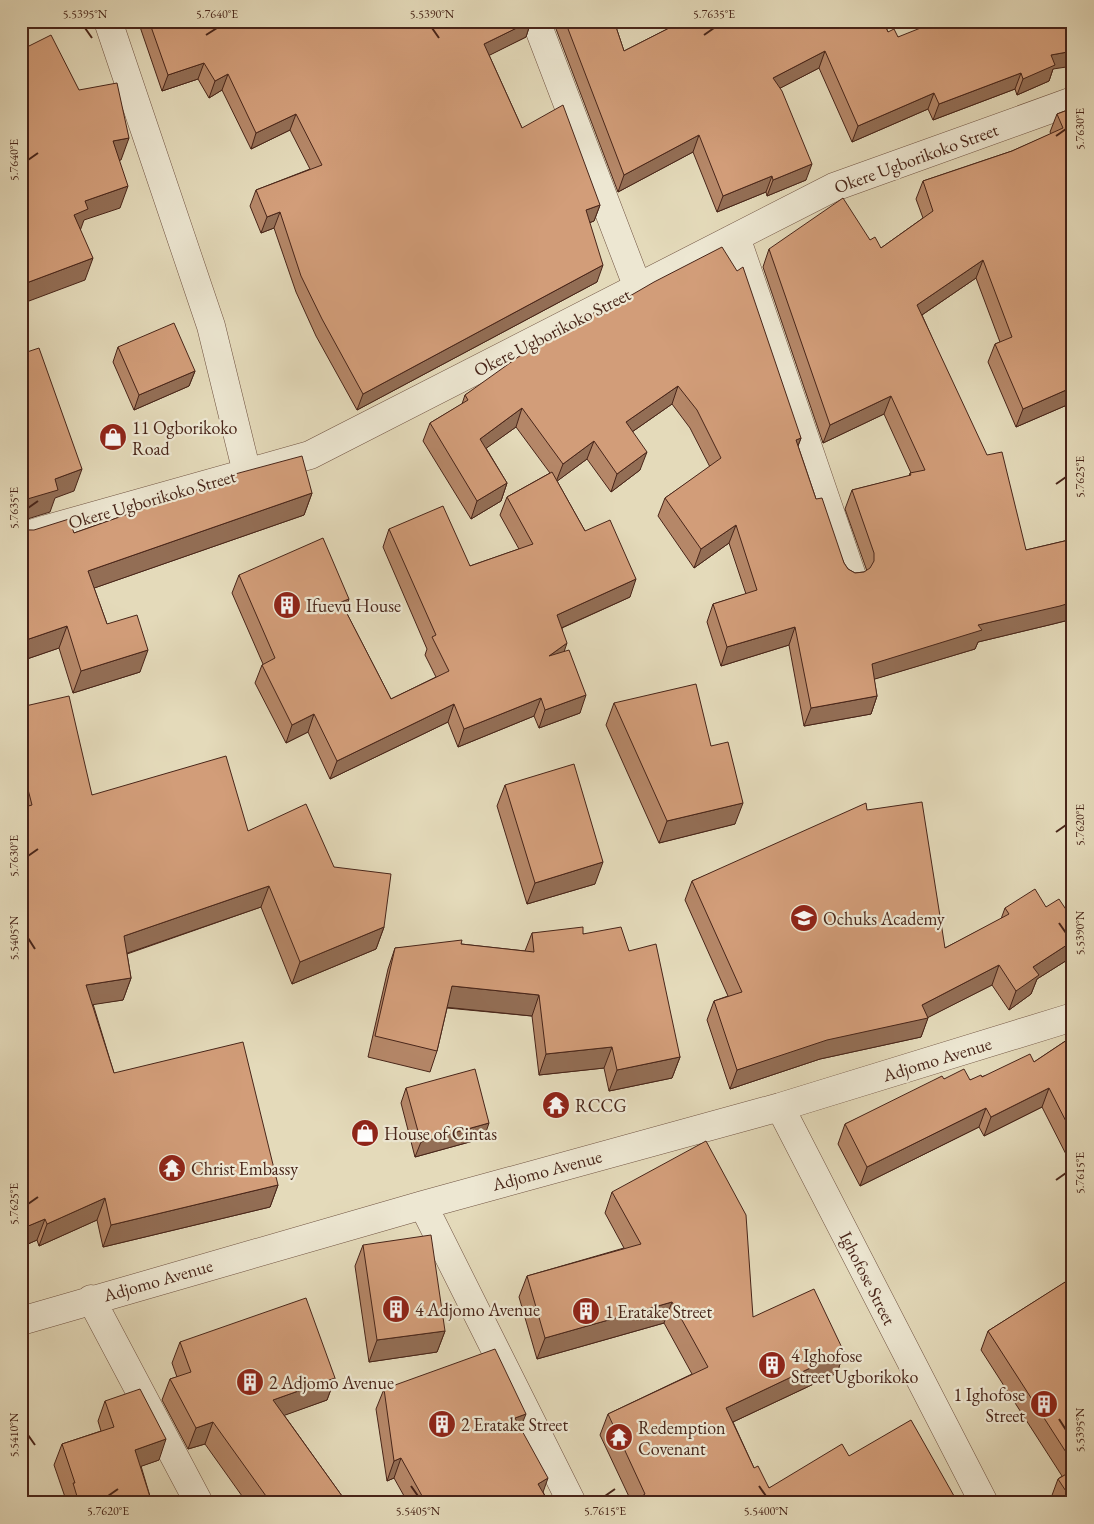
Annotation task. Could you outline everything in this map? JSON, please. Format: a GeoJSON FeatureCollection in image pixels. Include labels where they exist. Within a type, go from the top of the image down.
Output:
{"type":"FeatureCollection","features":[{"type":"Feature","properties":{"kind":"street"},"geometry":{"type":"LineString","coordinates":[[108,21],[211,326],[247,473]]}},
{"type":"Feature","properties":{"kind":"street"},"geometry":{"type":"LineString","coordinates":[[536,21],[638,288]]}},
{"type":"Feature","properties":{"kind":"street","name":"Okere Ugborikoko Street"},"geometry":{"type":"LineString","coordinates":[[21,537],[47,528],[310,455],[834,187],[1073,101]]}},
{"type":"Feature","properties":{"kind":"street"},"geometry":{"type":"LineString","coordinates":[[736,237],[852,576]]}},
{"type":"Feature","properties":{"kind":"street","name":"Adjomo Avenue"},"geometry":{"type":"LineString","coordinates":[[21,1320],[423,1205],[780,1107],[1073,1017]]}},
{"type":"Feature","properties":{"kind":"street","name":"Ighofose Street"},"geometry":{"type":"LineString","coordinates":[[780,1107],[984,1503]]}},
{"type":"Feature","properties":{"kind":"street"},"geometry":{"type":"LineString","coordinates":[[423,1205],[572,1503]]}},
{"type":"Feature","properties":{"kind":"street"},"geometry":{"type":"LineString","coordinates":[[91,1299],[199,1503]]}},
{"type":"Feature","properties":{"kind":"building"},"geometry":{"type":"Polygon","coordinates":[[[149,21],[531,21],[484,44],[522,128],[563,105],[600,205],[586,210],[603,265],[363,394],[301,276],[280,212],[267,217],[256,190],[322,165],[296,114],[256,133],[228,74],[215,81],[204,63],[168,75],[149,21]]]}},
{"type":"Feature","properties":{"kind":"building"},"geometry":{"type":"Polygon","coordinates":[[[565,21],[614,21],[624,51],[683,21],[883,21],[888,32],[894,29],[898,37],[938,21],[1073,21],[1073,51],[1051,55],[1055,65],[1023,79],[1021,73],[939,104],[934,93],[858,126],[825,51],[773,78],[782,91],[812,164],[773,180],[772,176],[723,196],[699,135],[624,175],[565,21]]]}},
{"type":"Feature","properties":{"kind":"building"},"geometry":{"type":"Polygon","coordinates":[[[51,35],[79,90],[117,83],[129,138],[113,141],[128,186],[85,201],[88,209],[74,215],[93,258],[21,285],[21,50],[51,35]]]}},
{"type":"Feature","properties":{"kind":"building"},"geometry":{"type":"Polygon","coordinates":[[[1073,108],[1073,387],[1023,409],[995,344],[1012,337],[983,260],[917,305],[987,455],[1002,452],[1026,550],[1073,539],[1073,602],[978,625],[982,630],[872,664],[877,696],[811,708],[795,627],[727,647],[713,604],[757,590],[736,525],[701,549],[665,498],[721,458],[697,410],[678,386],[626,422],[647,452],[617,474],[594,441],[563,464],[522,408],[480,439],[507,483],[477,501],[430,423],[468,400],[465,395],[545,338],[615,302],[616,304],[722,247],[737,271],[743,267],[801,438],[796,440],[816,499],[822,498],[844,563],[848,569],[855,573],[864,572],[870,568],[874,561],[874,553],[852,490],[925,470],[891,396],[830,425],[769,249],[843,198],[870,240],[875,237],[881,248],[933,211],[923,181],[1012,151],[1063,128],[1057,114],[1073,108]]]}},
{"type":"Feature","properties":{"kind":"building"},"geometry":{"type":"Polygon","coordinates":[[[174,323],[195,371],[139,395],[118,347],[174,323]]]}},
{"type":"Feature","properties":{"kind":"building"},"geometry":{"type":"Polygon","coordinates":[[[39,348],[82,469],[55,479],[58,490],[21,502],[21,354],[39,348]]]}},
{"type":"Feature","properties":{"kind":"building"},"geometry":{"type":"Polygon","coordinates":[[[302,456],[312,493],[88,571],[107,624],[137,615],[148,650],[81,671],[67,626],[26,640],[21,626],[21,528],[34,530],[69,519],[74,533],[225,480],[224,477],[302,456]]]}},
{"type":"Feature","properties":{"kind":"building"},"geometry":{"type":"Polygon","coordinates":[[[552,472],[585,531],[610,520],[636,579],[557,615],[567,643],[549,656],[569,650],[586,695],[545,710],[541,698],[464,729],[454,704],[337,761],[314,714],[292,725],[262,665],[275,658],[239,575],[323,538],[349,599],[341,602],[391,699],[449,671],[432,637],[436,635],[389,529],[443,506],[470,566],[533,544],[507,497],[552,472]]]}},
{"type":"Feature","properties":{"kind":"building"},"geometry":{"type":"Polygon","coordinates":[[[696,684],[711,746],[728,742],[743,803],[667,821],[614,703],[696,684]]]}},
{"type":"Feature","properties":{"kind":"building"},"geometry":{"type":"Polygon","coordinates":[[[69,696],[92,795],[226,756],[248,831],[306,804],[334,867],[391,874],[384,927],[300,962],[269,886],[124,936],[131,978],[86,985],[114,1073],[243,1042],[278,1185],[111,1225],[105,1198],[47,1224],[45,1219],[21,1229],[21,808],[32,805],[21,762],[21,707],[69,696]]]}},
{"type":"Feature","properties":{"kind":"building"},"geometry":{"type":"Polygon","coordinates":[[[574,764],[603,862],[535,883],[505,785],[574,764]]]}},
{"type":"Feature","properties":{"kind":"building"},"geometry":{"type":"Polygon","coordinates":[[[922,802],[945,948],[1009,914],[1005,908],[1035,889],[1046,907],[1059,899],[1073,920],[1073,941],[1033,967],[1039,975],[1016,991],[999,965],[922,1005],[928,1018],[827,1040],[737,1070],[714,1001],[742,992],[692,881],[866,803],[867,810],[922,802]]]}},
{"type":"Feature","properties":{"kind":"building"},"geometry":{"type":"Polygon","coordinates":[[[583,927],[583,934],[621,927],[629,951],[656,944],[680,1057],[617,1070],[612,1047],[546,1054],[539,995],[452,986],[437,1051],[375,1036],[395,948],[462,940],[461,944],[534,952],[532,933],[583,927]]]}},
{"type":"Feature","properties":{"kind":"building"},"geometry":{"type":"Polygon","coordinates":[[[1073,1036],[1073,1135],[1049,1088],[991,1117],[986,1108],[867,1167],[845,1124],[942,1076],[944,1079],[964,1069],[970,1080],[981,1075],[982,1077],[1030,1054],[1034,1062],[1073,1036]]]}},
{"type":"Feature","properties":{"kind":"building"},"geometry":{"type":"Polygon","coordinates":[[[475,1069],[489,1123],[421,1142],[406,1088],[475,1069]]]}},
{"type":"Feature","properties":{"kind":"building"},"geometry":{"type":"Polygon","coordinates":[[[706,1141],[746,1215],[753,1317],[814,1289],[844,1352],[726,1408],[754,1468],[758,1466],[769,1488],[842,1444],[849,1456],[911,1420],[958,1503],[632,1503],[645,1494],[608,1414],[708,1367],[672,1302],[545,1338],[527,1276],[641,1244],[612,1192],[706,1141]]]}},
{"type":"Feature","properties":{"kind":"building","name":"4 Adjomo Avenue"},"geometry":{"type":"Polygon","coordinates":[[[431,1235],[445,1331],[377,1340],[363,1245],[431,1235]]]}},
{"type":"Feature","properties":{"kind":"building","name":"1 Ighofose Street"},"geometry":{"type":"Polygon","coordinates":[[[1073,1277],[1073,1463],[988,1331],[1073,1277]]]}},
{"type":"Feature","properties":{"kind":"building"},"geometry":{"type":"Polygon","coordinates":[[[306,1298],[335,1378],[273,1400],[347,1503],[271,1503],[213,1422],[196,1428],[170,1379],[191,1372],[180,1342],[306,1298]]]}},
{"type":"Feature","properties":{"kind":"building"},"geometry":{"type":"Polygon","coordinates":[[[495,1349],[526,1414],[515,1418],[548,1478],[538,1484],[549,1503],[426,1503],[401,1458],[394,1461],[384,1389],[495,1349]]]}},
{"type":"Feature","properties":{"kind":"building"},"geometry":{"type":"Polygon","coordinates":[[[140,1389],[166,1439],[135,1450],[152,1503],[79,1503],[73,1483],[75,1483],[62,1444],[114,1427],[105,1401],[140,1389]]]}},
{"type":"Feature","properties":{"kind":"building"},"geometry":{"type":"Polygon","coordinates":[[[1073,1470],[1073,1502],[1058,1479],[1073,1470]]]}},
{"type":"Feature","properties":{"kind":"place","name":"11 Ogborikoko Road"},"geometry":{"type":"Point","coordinates":[113,437]}},
{"type":"Feature","properties":{"kind":"place","name":"Ifuevu House"},"geometry":{"type":"Point","coordinates":[287,605]}},
{"type":"Feature","properties":{"kind":"place","name":"Ochuks Academy"},"geometry":{"type":"Point","coordinates":[804,918]}},
{"type":"Feature","properties":{"kind":"place","name":"RCCG"},"geometry":{"type":"Point","coordinates":[556,1105]}},
{"type":"Feature","properties":{"kind":"place","name":"House of Cintas"},"geometry":{"type":"Point","coordinates":[365,1133]}},
{"type":"Feature","properties":{"kind":"place","name":"Christ Embassy"},"geometry":{"type":"Point","coordinates":[172,1168]}},
{"type":"Feature","properties":{"kind":"place","name":"4 Adjomo Avenue"},"geometry":{"type":"Point","coordinates":[396,1309]}},
{"type":"Feature","properties":{"kind":"place","name":"1 Eratake Street"},"geometry":{"type":"Point","coordinates":[586,1311]}},
{"type":"Feature","properties":{"kind":"place","name":"4 Ighofose Street Ugborikoko"},"geometry":{"type":"Point","coordinates":[772,1365]}},
{"type":"Feature","properties":{"kind":"place","name":"2 Adjomo Avenue"},"geometry":{"type":"Point","coordinates":[250,1382]}},
{"type":"Feature","properties":{"kind":"place","name":"1 Ighofose Street"},"geometry":{"type":"Point","coordinates":[1044,1404]}},
{"type":"Feature","properties":{"kind":"place","name":"2 Eratake Street"},"geometry":{"type":"Point","coordinates":[442,1424]}},
{"type":"Feature","properties":{"kind":"place","name":"Redemption Covenant"},"geometry":{"type":"Point","coordinates":[619,1437]}}]}
